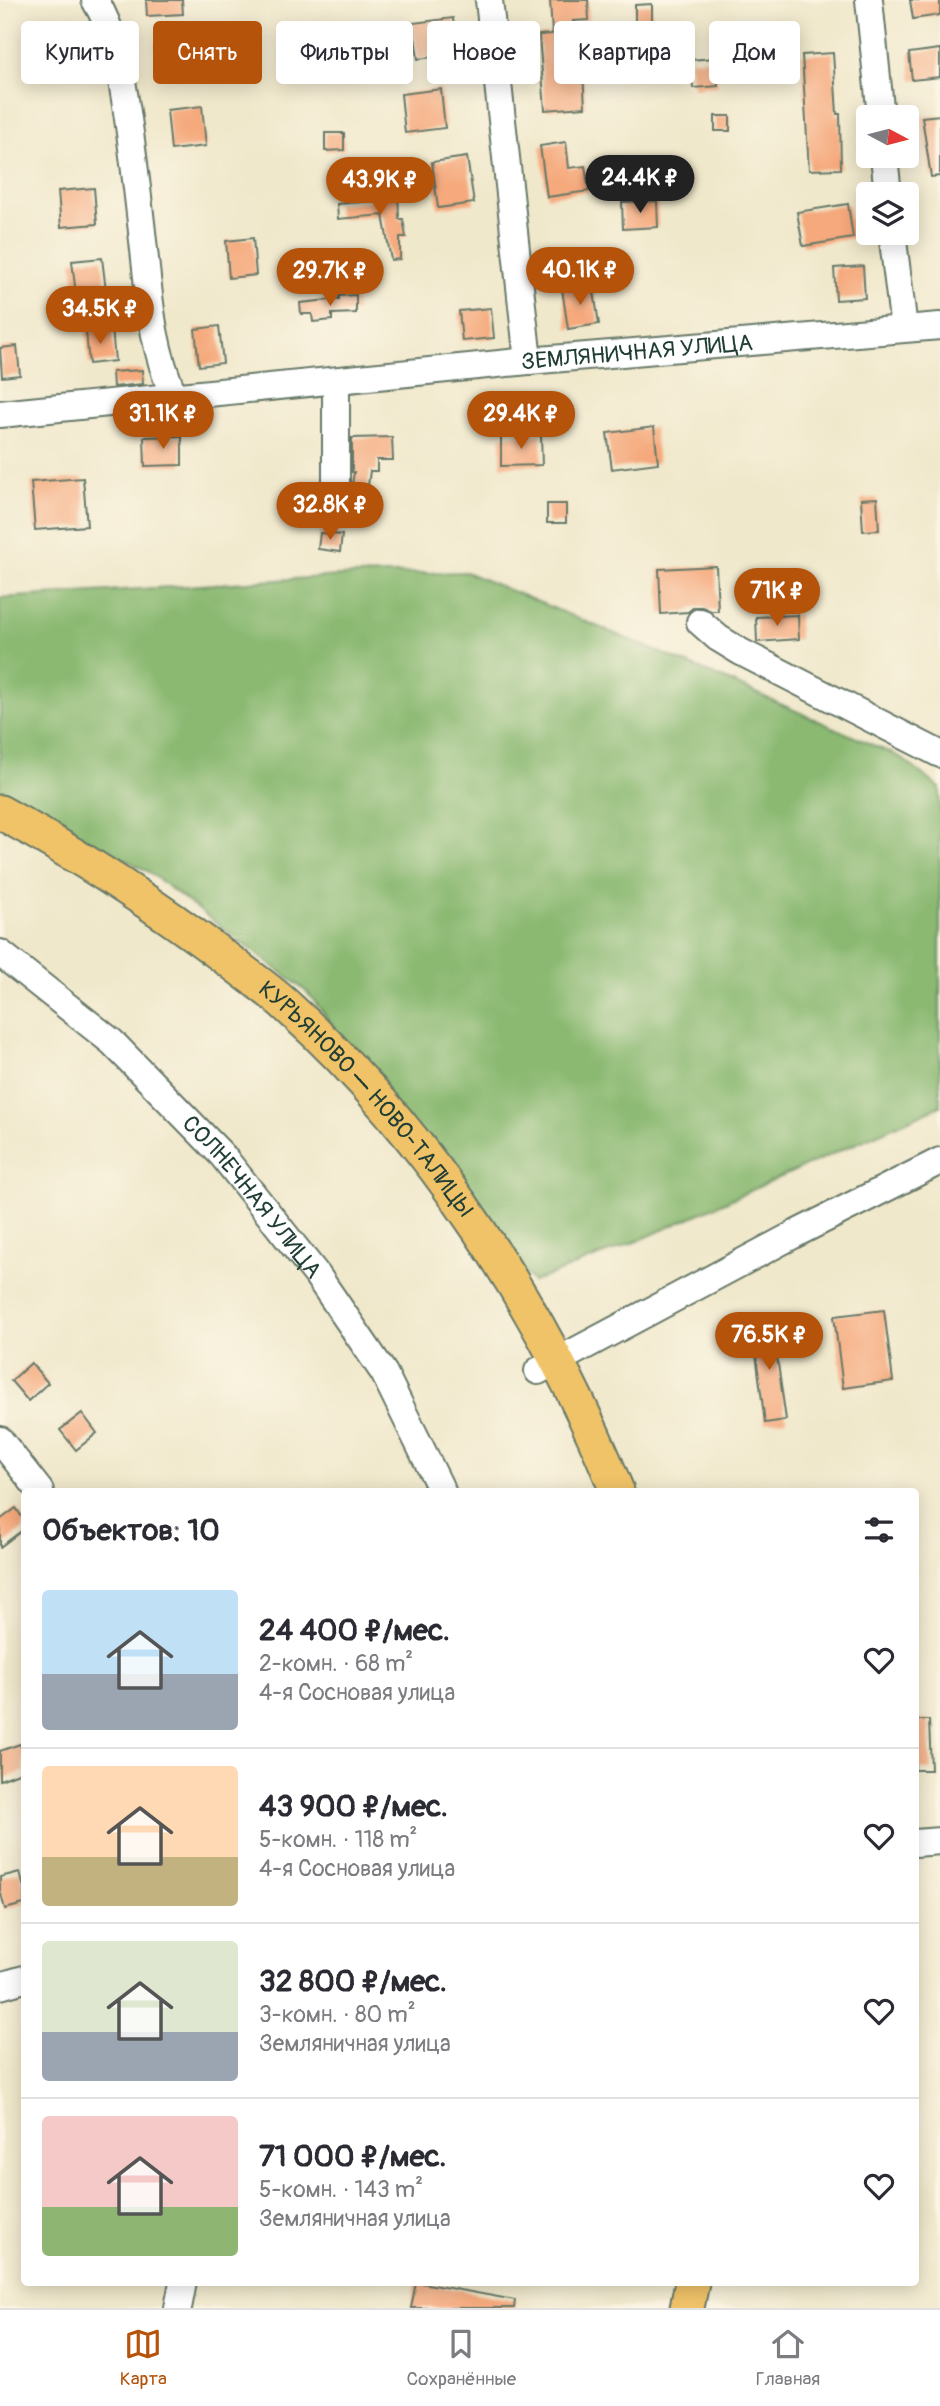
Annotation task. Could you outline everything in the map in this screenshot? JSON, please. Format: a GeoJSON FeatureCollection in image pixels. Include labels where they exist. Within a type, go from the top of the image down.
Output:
{"type":"FeatureCollection","features":[{"type":"Feature","properties":{"kind":"main road","name":"КУРЬЯНОВО — НОВО-ТАЛИЦЫ"},"geometry":{"type":"LineString","coordinates":[[0,812],[171,917],[289,1007],[362,1082],[412,1139],[502,1266],[548,1366],[594,1488]]}},
{"type":"Feature","properties":{"kind":"main road","name":"КУРЬЯНОВО — НОВО-ТАЛИЦЫ"},"geometry":{"type":"LineString","coordinates":[[0,836],[90,888],[165,938],[238,992],[273,1021],[347,1094],[390,1144],[440,1211],[548,1366],[615,1488]]}},
{"type":"Feature","properties":{"kind":"main road"},"geometry":{"type":"LineString","coordinates":[[665,2308],[668,2286]]}},
{"type":"Feature","properties":{"kind":"main road"},"geometry":{"type":"LineString","coordinates":[[687,2308],[691,2286]]}},
{"type":"Feature","properties":{"kind":"street"},"geometry":{"type":"LineString","coordinates":[[95,0],[104,14],[119,63],[132,148],[153,334],[174,396]]}},
{"type":"Feature","properties":{"kind":"street"},"geometry":{"type":"LineString","coordinates":[[489,0],[528,361]]}},
{"type":"Feature","properties":{"kind":"street"},"geometry":{"type":"LineString","coordinates":[[869,0],[880,105]]}},
{"type":"Feature","properties":{"kind":"street"},"geometry":{"type":"LineString","coordinates":[[894,245],[904,328]]}},
{"type":"Feature","properties":{"kind":"street","name":"ЗЕМЛЯНИЧНАЯ УЛИЦА"},"geometry":{"type":"LineString","coordinates":[[0,414],[528,361],[940,326]]}},
{"type":"Feature","properties":{"kind":"street"},"geometry":{"type":"LineString","coordinates":[[336,382],[336,496]]}},
{"type":"Feature","properties":{"kind":"street"},"geometry":{"type":"LineString","coordinates":[[700,622],[718,638],[741,652],[940,754]]}},
{"type":"Feature","properties":{"kind":"street","name":"СОЛНЕЧНАЯ УЛИЦА"},"geometry":{"type":"LineString","coordinates":[[0,953],[112,1042],[222,1156],[317,1275],[384,1373],[441,1488]]}},
{"type":"Feature","properties":{"kind":"street"},"geometry":{"type":"LineString","coordinates":[[548,1366],[797,1233],[940,1161]]}},
{"type":"Feature","properties":{"kind":"street"},"geometry":{"type":"LineString","coordinates":[[0,1440],[38,1488]]}},
{"type":"Feature","properties":{"kind":"street"},"geometry":{"type":"LineString","coordinates":[[919,1843],[940,1841]]}},
{"type":"Feature","properties":{"kind":"street"},"geometry":{"type":"LineString","coordinates":[[0,1986],[21,1980]]}},
{"type":"Feature","properties":{"kind":"street"},"geometry":{"type":"LineString","coordinates":[[178,2308],[182,2286]]}},
{"type":"Feature","properties":{"kind":"green space"},"geometry":{"type":"Polygon","coordinates":[[[466,572],[724,679],[900,757],[940,788],[940,1106],[640,1240],[533,1282],[307,992],[149,872],[0,793],[0,598],[355,575],[466,572]]]}},
{"type":"Feature","properties":{"kind":"building"},"geometry":{"type":"Polygon","coordinates":[[[146,0],[182,0],[183,14],[147,16],[146,0]]]}},
{"type":"Feature","properties":{"kind":"building"},"geometry":{"type":"Polygon","coordinates":[[[550,0],[588,0],[589,20],[554,21],[554,84],[584,84],[585,107],[545,110],[540,35],[552,34],[550,0]]]}},
{"type":"Feature","properties":{"kind":"building"},"geometry":{"type":"Polygon","coordinates":[[[910,0],[940,0],[940,15],[913,19],[910,0]]]}},
{"type":"Feature","properties":{"kind":"building"},"geometry":{"type":"Polygon","coordinates":[[[652,4],[652,21],[635,21],[635,5],[652,4]]]}},
{"type":"Feature","properties":{"kind":"building"},"geometry":{"type":"Polygon","coordinates":[[[453,18],[453,21],[429,21],[453,18]]]}},
{"type":"Feature","properties":{"kind":"building"},"geometry":{"type":"Polygon","coordinates":[[[427,21],[427,58],[418,59],[413,23],[427,21]]]}},
{"type":"Feature","properties":{"kind":"building"},"geometry":{"type":"Polygon","coordinates":[[[940,49],[940,77],[912,80],[909,53],[940,49]]]}},
{"type":"Feature","properties":{"kind":"building"},"geometry":{"type":"Polygon","coordinates":[[[833,53],[837,114],[840,114],[841,169],[809,170],[802,55],[833,53]]]}},
{"type":"Feature","properties":{"kind":"building"},"geometry":{"type":"Polygon","coordinates":[[[709,58],[709,84],[718,86],[693,88],[695,60],[709,58]]]}},
{"type":"Feature","properties":{"kind":"building"},"geometry":{"type":"Polygon","coordinates":[[[441,89],[445,128],[405,133],[401,94],[441,89]]]}},
{"type":"Feature","properties":{"kind":"building"},"geometry":{"type":"Polygon","coordinates":[[[202,106],[206,146],[171,150],[167,110],[202,106]]]}},
{"type":"Feature","properties":{"kind":"building"},"geometry":{"type":"Polygon","coordinates":[[[940,115],[940,176],[931,177],[922,117],[940,115]]]}},
{"type":"Feature","properties":{"kind":"building"},"geometry":{"type":"Polygon","coordinates":[[[715,116],[730,116],[730,131],[715,131],[715,116]]]}},
{"type":"Feature","properties":{"kind":"building"},"geometry":{"type":"Polygon","coordinates":[[[325,133],[344,133],[344,150],[325,151],[325,133]]]}},
{"type":"Feature","properties":{"kind":"building"},"geometry":{"type":"Polygon","coordinates":[[[566,142],[569,168],[585,166],[589,191],[547,197],[540,146],[566,142]]]}},
{"type":"Feature","properties":{"kind":"building"},"geometry":{"type":"Polygon","coordinates":[[[467,157],[474,203],[438,208],[432,162],[467,157]]]}},
{"type":"Feature","properties":{"kind":"building"},"geometry":{"type":"Polygon","coordinates":[[[94,188],[97,224],[61,227],[58,191],[94,188]]]}},
{"type":"Feature","properties":{"kind":"building"},"geometry":{"type":"Polygon","coordinates":[[[383,190],[398,190],[399,219],[403,219],[406,237],[400,237],[400,259],[391,260],[383,215],[338,219],[337,204],[384,200],[383,190]]]}},
{"type":"Feature","properties":{"kind":"building"},"geometry":{"type":"Polygon","coordinates":[[[657,201],[658,227],[623,229],[622,202],[657,201]]]}},
{"type":"Feature","properties":{"kind":"building"},"geometry":{"type":"Polygon","coordinates":[[[848,204],[853,238],[803,246],[797,212],[848,204]]]}},
{"type":"Feature","properties":{"kind":"building"},"geometry":{"type":"Polygon","coordinates":[[[253,238],[256,275],[229,278],[226,241],[253,238]]]}},
{"type":"Feature","properties":{"kind":"building"},"geometry":{"type":"Polygon","coordinates":[[[102,258],[107,299],[77,303],[72,261],[102,258]]]}},
{"type":"Feature","properties":{"kind":"building"},"geometry":{"type":"Polygon","coordinates":[[[863,266],[865,298],[836,300],[834,268],[863,266]]]}},
{"type":"Feature","properties":{"kind":"building"},"geometry":{"type":"Polygon","coordinates":[[[593,285],[599,324],[568,329],[562,289],[593,285]]]}},
{"type":"Feature","properties":{"kind":"building"},"geometry":{"type":"Polygon","coordinates":[[[356,295],[356,313],[332,314],[332,320],[313,322],[312,314],[301,314],[300,303],[356,295]]]}},
{"type":"Feature","properties":{"kind":"building"},"geometry":{"type":"Polygon","coordinates":[[[491,308],[494,338],[462,341],[459,311],[491,308]]]}},
{"type":"Feature","properties":{"kind":"building"},"geometry":{"type":"Polygon","coordinates":[[[219,326],[223,363],[199,366],[195,329],[219,326]]]}},
{"type":"Feature","properties":{"kind":"building"},"geometry":{"type":"Polygon","coordinates":[[[112,328],[115,361],[89,364],[86,331],[112,328]]]}},
{"type":"Feature","properties":{"kind":"building"},"geometry":{"type":"Polygon","coordinates":[[[17,346],[20,375],[2,377],[0,348],[17,346]]]}},
{"type":"Feature","properties":{"kind":"building"},"geometry":{"type":"Polygon","coordinates":[[[142,370],[143,384],[113,387],[112,372],[142,370]]]}},
{"type":"Feature","properties":{"kind":"building"},"geometry":{"type":"Polygon","coordinates":[[[654,427],[658,463],[612,469],[607,433],[654,427]]]}},
{"type":"Feature","properties":{"kind":"building"},"geometry":{"type":"Polygon","coordinates":[[[541,435],[542,465],[501,466],[501,436],[541,435]]]}},
{"type":"Feature","properties":{"kind":"building"},"geometry":{"type":"Polygon","coordinates":[[[182,436],[182,465],[145,466],[144,437],[182,436]]]}},
{"type":"Feature","properties":{"kind":"building"},"geometry":{"type":"Polygon","coordinates":[[[392,437],[393,460],[377,460],[377,471],[370,471],[363,521],[347,519],[354,472],[352,438],[392,437]]]}},
{"type":"Feature","properties":{"kind":"building"},"geometry":{"type":"Polygon","coordinates":[[[83,478],[87,526],[35,530],[31,482],[83,478]]]}},
{"type":"Feature","properties":{"kind":"building"},"geometry":{"type":"Polygon","coordinates":[[[877,498],[879,530],[863,531],[861,499],[877,498]]]}},
{"type":"Feature","properties":{"kind":"building"},"geometry":{"type":"Polygon","coordinates":[[[547,504],[566,504],[566,523],[547,523],[547,504]]]}},
{"type":"Feature","properties":{"kind":"building"},"geometry":{"type":"Polygon","coordinates":[[[320,533],[342,535],[340,552],[318,549],[320,533]]]}},
{"type":"Feature","properties":{"kind":"building"},"geometry":{"type":"Polygon","coordinates":[[[716,566],[718,611],[694,607],[688,612],[661,614],[659,569],[716,566]]]}},
{"type":"Feature","properties":{"kind":"building"},"geometry":{"type":"Polygon","coordinates":[[[798,615],[799,639],[757,642],[756,617],[798,615]]]}},
{"type":"Feature","properties":{"kind":"building"},"geometry":{"type":"Polygon","coordinates":[[[884,1310],[893,1381],[843,1388],[834,1316],[884,1310]]]}},
{"type":"Feature","properties":{"kind":"building"},"geometry":{"type":"Polygon","coordinates":[[[772,1321],[786,1420],[765,1423],[752,1324],[772,1321]]]}},
{"type":"Feature","properties":{"kind":"building"},"geometry":{"type":"Polygon","coordinates":[[[31,1363],[48,1383],[28,1401],[11,1381],[31,1363]]]}},
{"type":"Feature","properties":{"kind":"building"},"geometry":{"type":"Polygon","coordinates":[[[82,1413],[97,1433],[76,1450],[60,1430],[82,1413]]]}},
{"type":"Feature","properties":{"kind":"building"},"geometry":{"type":"Polygon","coordinates":[[[16,1508],[21,1516],[21,1531],[0,1547],[0,1520],[16,1508]]]}},
{"type":"Feature","properties":{"kind":"building"},"geometry":{"type":"Polygon","coordinates":[[[919,1720],[929,1720],[931,1770],[919,1770],[919,1720]]]}},
{"type":"Feature","properties":{"kind":"building"},"geometry":{"type":"Polygon","coordinates":[[[20,1744],[21,1772],[0,1780],[0,1751],[20,1744]]]}},
{"type":"Feature","properties":{"kind":"building"},"geometry":{"type":"Polygon","coordinates":[[[20,1872],[21,1905],[5,1909],[0,1877],[20,1872]]]}},
{"type":"Feature","properties":{"kind":"building"},"geometry":{"type":"Polygon","coordinates":[[[415,2286],[438,2286],[515,2300],[514,2308],[411,2308],[415,2286]]]}}]}
